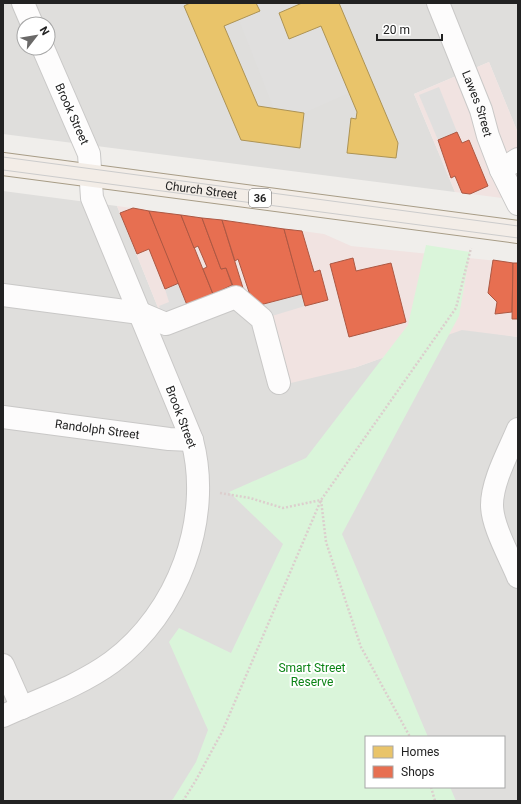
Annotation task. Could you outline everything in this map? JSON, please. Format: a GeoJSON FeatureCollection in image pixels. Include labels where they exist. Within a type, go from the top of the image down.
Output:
{"type":"FeatureCollection","features":[{"type":"Feature","properties":{"kind":"main road","name":"Church Street"},"geometry":{"type":"LineString","coordinates":[[3,164],[518,232]]}},
{"type":"Feature","properties":{"kind":"street"},"geometry":{"type":"LineString","coordinates":[[23,3],[29,16]]}},
{"type":"Feature","properties":{"kind":"street","name":"Lawes Street"},"geometry":{"type":"LineString","coordinates":[[438,3],[482,110],[488,136],[510,165],[518,204]]}},
{"type":"Feature","properties":{"kind":"street","name":"Brook Street"},"geometry":{"type":"LineString","coordinates":[[12,712],[72,686],[95,673],[129,648],[148,628],[175,583],[186,559],[193,538],[198,489],[195,451],[192,440],[92,198],[89,154],[46,56]]}},
{"type":"Feature","properties":{"kind":"street"},"geometry":{"type":"LineString","coordinates":[[3,295],[140,313],[166,324],[236,297],[262,319],[279,383]]}},
{"type":"Feature","properties":{"kind":"street","name":"Randolph Street"},"geometry":{"type":"LineString","coordinates":[[3,417],[169,439],[192,440]]}},
{"type":"Feature","properties":{"kind":"street"},"geometry":{"type":"LineString","coordinates":[[518,429],[496,485],[492,505],[497,527],[518,577]]}},
{"type":"Feature","properties":{"kind":"street"},"geometry":{"type":"LineString","coordinates":[[3,665],[12,712]]}},
{"type":"Feature","properties":{"kind":"path"},"geometry":{"type":"LineString","coordinates":[[183,801],[222,732],[321,500],[456,308],[471,254],[472,226]]}},
{"type":"Feature","properties":{"kind":"path"},"geometry":{"type":"LineString","coordinates":[[198,489],[250,498],[283,508],[321,500]]}},
{"type":"Feature","properties":{"kind":"path"},"geometry":{"type":"LineString","coordinates":[[321,500],[326,542],[361,648],[409,736]]}},
{"type":"Feature","properties":{"kind":"path"},"geometry":{"type":"LineString","coordinates":[[431,788],[435,801]]}},
{"type":"Feature","properties":{"kind":"shaded area"},"geometry":{"type":"Polygon","coordinates":[[[3,3],[518,3],[518,133],[489,62],[414,94],[455,192],[3,134],[3,3]]]}},
{"type":"Feature","properties":{"kind":"shaded area"},"geometry":{"type":"Polygon","coordinates":[[[256,3],[302,3],[279,13],[289,39],[321,26],[349,93],[304,113],[274,109],[239,20],[260,11],[256,3]]]}},
{"type":"Feature","properties":{"kind":"shaded area"},"geometry":{"type":"Polygon","coordinates":[[[489,62],[518,133],[518,200],[455,192],[414,94],[489,62]]]}},
{"type":"Feature","properties":{"kind":"shaded area"},"geometry":{"type":"Polygon","coordinates":[[[439,87],[457,132],[438,140],[419,95],[439,87]]]}},
{"type":"Feature","properties":{"kind":"shaded area"},"geometry":{"type":"Polygon","coordinates":[[[3,191],[117,206],[167,330],[234,303],[354,368],[462,329],[518,337],[518,801],[3,801],[3,191]]]}},
{"type":"Feature","properties":{"kind":"shaded area"},"geometry":{"type":"Polygon","coordinates":[[[117,206],[324,234],[351,246],[518,263],[518,337],[462,330],[354,368],[274,387],[256,321],[234,303],[167,330],[117,206]]]}},
{"type":"Feature","properties":{"kind":"shaded area"},"geometry":{"type":"Polygon","coordinates":[[[179,283],[189,310],[164,319],[159,306],[169,302],[165,289],[179,283]]]}},
{"type":"Feature","properties":{"kind":"shaded area"},"geometry":{"type":"Polygon","coordinates":[[[302,294],[305,306],[272,316],[256,306],[302,294]]]}},
{"type":"Feature","properties":{"kind":"green space","name":"Smart Street Reserve"},"geometry":{"type":"Polygon","coordinates":[[[426,245],[470,252],[459,316],[342,534],[428,736],[365,736],[365,788],[450,788],[456,801],[170,801],[173,799],[196,762],[208,730],[169,642],[179,628],[231,653],[283,544],[229,492],[306,458],[408,325],[426,245]]]}},
{"type":"Feature","properties":{"kind":"building: Homes"},"geometry":{"type":"Polygon","coordinates":[[[190,3],[256,3],[260,11],[224,26],[258,106],[304,113],[300,148],[241,140],[184,6],[190,3]]]}},
{"type":"Feature","properties":{"kind":"building: Homes"},"geometry":{"type":"Polygon","coordinates":[[[302,3],[339,3],[398,143],[396,158],[347,153],[351,118],[356,119],[357,112],[321,26],[289,39],[279,13],[302,3]]]}},
{"type":"Feature","properties":{"kind":"building: Shops"},"geometry":{"type":"Polygon","coordinates":[[[457,132],[462,143],[469,140],[488,186],[470,194],[462,193],[455,176],[451,178],[438,140],[457,132]]]}},
{"type":"Feature","properties":{"kind":"building: Shops"},"geometry":{"type":"Polygon","coordinates":[[[133,208],[149,211],[179,283],[165,289],[149,249],[137,254],[120,213],[133,208]]]}},
{"type":"Feature","properties":{"kind":"building: Shops"},"geometry":{"type":"Polygon","coordinates":[[[149,211],[181,215],[215,299],[189,310],[149,211]]]}},
{"type":"Feature","properties":{"kind":"building: Shops"},"geometry":{"type":"Polygon","coordinates":[[[181,215],[202,218],[221,269],[226,268],[232,285],[213,294],[203,269],[207,267],[198,246],[194,248],[181,215]]]}},
{"type":"Feature","properties":{"kind":"building: Shops"},"geometry":{"type":"Polygon","coordinates":[[[202,218],[222,220],[243,288],[235,291],[226,268],[221,269],[202,218]]]}},
{"type":"Feature","properties":{"kind":"building: Shops"},"geometry":{"type":"Polygon","coordinates":[[[222,220],[284,229],[302,294],[256,306],[252,301],[238,259],[235,261],[222,220]]]}},
{"type":"Feature","properties":{"kind":"building: Shops"},"geometry":{"type":"Polygon","coordinates":[[[284,229],[302,231],[314,272],[320,270],[328,300],[305,306],[284,229]]]}},
{"type":"Feature","properties":{"kind":"building: Shops"},"geometry":{"type":"Polygon","coordinates":[[[353,258],[356,271],[391,263],[406,322],[349,337],[330,264],[353,258]]]}},
{"type":"Feature","properties":{"kind":"building: Shops"},"geometry":{"type":"Polygon","coordinates":[[[493,260],[513,263],[512,312],[495,314],[497,302],[488,293],[493,260]]]}},
{"type":"Feature","properties":{"kind":"building: Shops"},"geometry":{"type":"Polygon","coordinates":[[[513,263],[518,263],[518,319],[512,319],[513,263]]]}},
{"type":"Feature","properties":{"kind":"tram line"},"geometry":{"type":"LineString","coordinates":[[3,157],[518,226]]}},
{"type":"Feature","properties":{"kind":"tram line"},"geometry":{"type":"LineString","coordinates":[[3,170],[518,238]]}}]}
